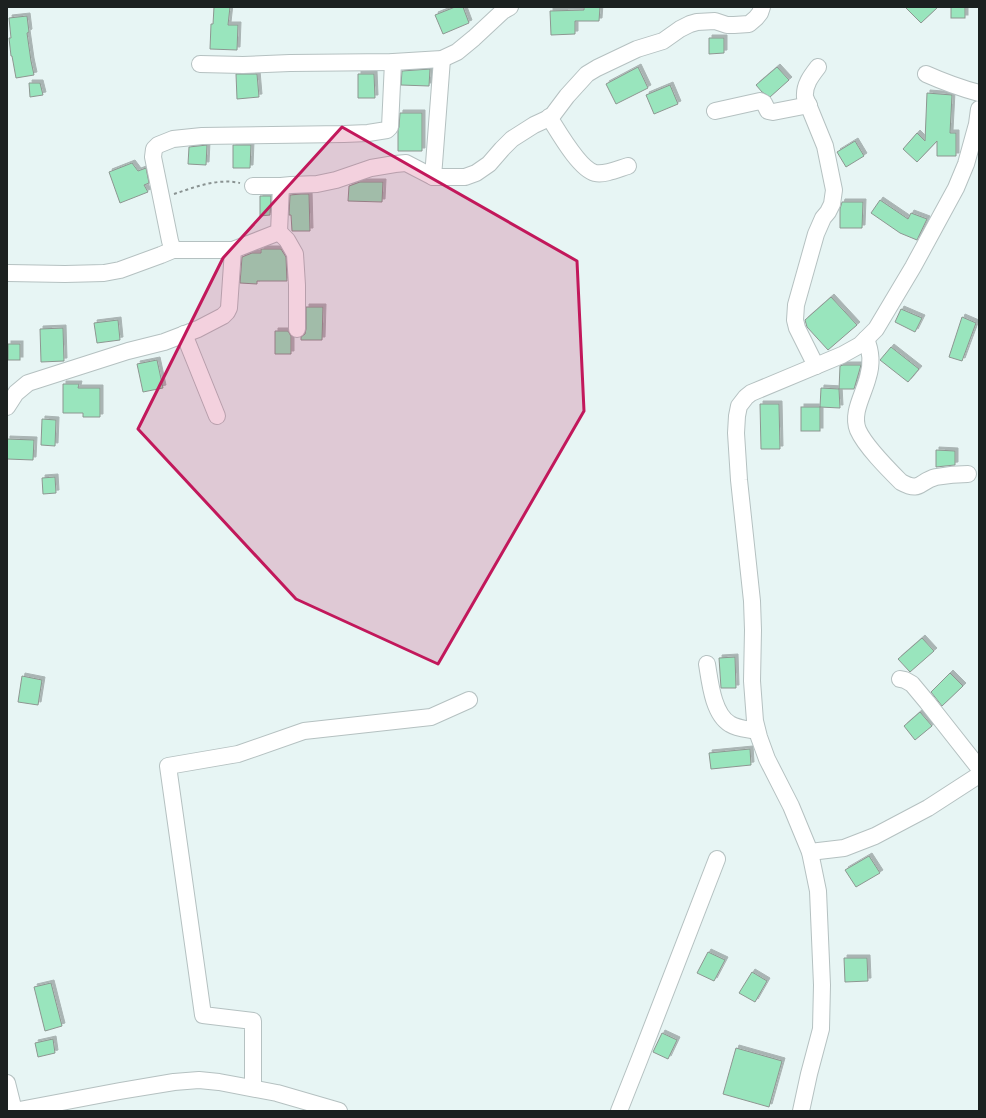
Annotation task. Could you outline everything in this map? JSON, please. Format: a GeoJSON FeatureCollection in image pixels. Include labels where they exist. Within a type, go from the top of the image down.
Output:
{"type":"FeatureCollection","features":[{"type":"Feature","properties":{"kind":"street"},"geometry":{"type":"LineString","coordinates":[[200,64],[244,65],[290,62],[393,62],[442,59],[456,52],[474,38],[503,11],[510,7]]}},
{"type":"Feature","properties":{"kind":"street"},"geometry":{"type":"LineString","coordinates":[[253,186],[317,184],[336,180],[371,168],[406,163],[433,177],[465,177],[476,173],[489,164],[512,139],[552,116],[567,96],[587,74],[597,68],[637,49],[663,41],[690,24],[715,21],[734,26],[748,24],[756,18],[762,7]]}},
{"type":"Feature","properties":{"kind":"street"},"geometry":{"type":"LineString","coordinates":[[433,177],[442,59]]}},
{"type":"Feature","properties":{"kind":"street"},"geometry":{"type":"LineString","coordinates":[[173,250],[161,200],[153,157],[154,149],[158,145],[173,139],[202,136],[344,134],[368,133],[387,130],[390,127],[393,62]]}},
{"type":"Feature","properties":{"kind":"street"},"geometry":{"type":"LineString","coordinates":[[816,366],[797,328],[795,314],[816,234],[823,218],[832,204],[834,190],[825,146],[805,96],[805,91],[809,80],[818,67]]}},
{"type":"Feature","properties":{"kind":"street"},"geometry":{"type":"LineString","coordinates":[[926,74],[958,88],[979,93]]}},
{"type":"Feature","properties":{"kind":"street"},"geometry":{"type":"LineString","coordinates":[[715,112],[760,101],[764,103],[768,111],[773,112],[809,105]]}},
{"type":"Feature","properties":{"kind":"street"},"geometry":{"type":"LineString","coordinates":[[801,1111],[821,1029],[822,986],[818,891],[810,852],[791,806],[767,759],[757,731],[752,681],[752,601],[739,480],[736,433],[738,406],[750,393],[842,355],[860,344],[876,329],[956,188],[966,164],[977,124],[979,109]]}},
{"type":"Feature","properties":{"kind":"street"},"geometry":{"type":"LineString","coordinates":[[549,117],[574,154],[587,169],[594,172],[603,173],[628,166]]}},
{"type":"Feature","properties":{"kind":"street"},"geometry":{"type":"LineString","coordinates":[[281,186],[279,232],[287,240],[295,254],[297,329]]}},
{"type":"Feature","properties":{"kind":"street"},"geometry":{"type":"LineString","coordinates":[[8,273],[65,274],[120,270],[173,250],[234,250],[279,232]]}},
{"type":"Feature","properties":{"kind":"street"},"geometry":{"type":"LineString","coordinates":[[9,398],[20,388],[42,378],[128,351],[164,342],[198,329],[223,316],[229,308],[234,250]]}},
{"type":"Feature","properties":{"kind":"street"},"geometry":{"type":"LineString","coordinates":[[184,334],[217,416]]}},
{"type":"Feature","properties":{"kind":"street"},"geometry":{"type":"LineString","coordinates":[[866,338],[870,348],[870,368],[859,402],[856,422],[863,440],[901,482],[909,486],[915,487],[934,478],[947,475],[968,474]]}},
{"type":"Feature","properties":{"kind":"street"},"geometry":{"type":"LineString","coordinates":[[707,664],[714,698],[720,713],[725,720],[730,724],[741,728],[757,731]]}},
{"type":"Feature","properties":{"kind":"street"},"geometry":{"type":"LineString","coordinates":[[900,679],[912,684],[979,768]]}},
{"type":"Feature","properties":{"kind":"street"},"geometry":{"type":"LineString","coordinates":[[253,1088],[253,1021],[203,1015],[168,766],[238,754],[304,731],[431,717],[469,700]]}},
{"type":"Feature","properties":{"kind":"street"},"geometry":{"type":"LineString","coordinates":[[810,852],[844,848],[875,836],[928,808],[979,776]]}},
{"type":"Feature","properties":{"kind":"street"},"geometry":{"type":"LineString","coordinates":[[619,1111],[717,859]]}},
{"type":"Feature","properties":{"kind":"street"},"geometry":{"type":"LineString","coordinates":[[7,1083],[14,1111],[120,1090],[198,1080],[253,1088],[338,1111]]}},
{"type":"Feature","properties":{"kind":"path"},"geometry":{"type":"LineString","coordinates":[[161,200],[202,185],[237,182],[253,186]]}},
{"type":"Feature","properties":{"kind":"highlighted area"},"geometry":{"type":"Polygon","coordinates":[[[342,127],[577,261],[584,411],[438,664],[296,599],[138,429],[223,258],[342,127]]]}},
{"type":"Feature","properties":{"kind":"building"},"geometry":{"type":"Polygon","coordinates":[[[214,7],[230,7],[228,25],[238,25],[237,50],[210,49],[211,24],[213,24],[214,7]]]}},
{"type":"Feature","properties":{"kind":"building"},"geometry":{"type":"Polygon","coordinates":[[[455,7],[463,7],[469,23],[443,34],[435,15],[455,7]]]}},
{"type":"Feature","properties":{"kind":"building"},"geometry":{"type":"Polygon","coordinates":[[[584,7],[600,7],[599,21],[575,21],[575,34],[551,35],[550,11],[584,10],[584,7]]]}},
{"type":"Feature","properties":{"kind":"building"},"geometry":{"type":"Polygon","coordinates":[[[905,7],[938,7],[921,23],[905,7]]]}},
{"type":"Feature","properties":{"kind":"building"},"geometry":{"type":"Polygon","coordinates":[[[951,7],[965,7],[965,18],[951,18],[951,7]]]}},
{"type":"Feature","properties":{"kind":"building"},"geometry":{"type":"Polygon","coordinates":[[[27,16],[29,32],[27,33],[34,75],[16,78],[11,56],[9,18],[27,16]]]}},
{"type":"Feature","properties":{"kind":"building"},"geometry":{"type":"Polygon","coordinates":[[[709,38],[724,38],[724,53],[709,54],[709,38]]]}},
{"type":"Feature","properties":{"kind":"building"},"geometry":{"type":"Polygon","coordinates":[[[638,67],[648,88],[616,104],[606,84],[638,67]]]}},
{"type":"Feature","properties":{"kind":"building"},"geometry":{"type":"Polygon","coordinates":[[[777,67],[789,80],[770,97],[762,92],[756,85],[777,67]]]}},
{"type":"Feature","properties":{"kind":"building"},"geometry":{"type":"Polygon","coordinates":[[[430,69],[429,86],[401,85],[402,71],[430,69]]]}},
{"type":"Feature","properties":{"kind":"building"},"geometry":{"type":"Polygon","coordinates":[[[236,74],[257,74],[259,97],[237,99],[236,74]]]}},
{"type":"Feature","properties":{"kind":"building"},"geometry":{"type":"Polygon","coordinates":[[[358,74],[374,74],[375,98],[358,98],[358,74]]]}},
{"type":"Feature","properties":{"kind":"building"},"geometry":{"type":"Polygon","coordinates":[[[29,83],[40,83],[43,95],[30,97],[29,83]]]}},
{"type":"Feature","properties":{"kind":"building"},"geometry":{"type":"Polygon","coordinates":[[[670,85],[678,104],[654,114],[646,95],[670,85]]]}},
{"type":"Feature","properties":{"kind":"building"},"geometry":{"type":"Polygon","coordinates":[[[927,93],[952,95],[950,133],[956,133],[956,156],[937,156],[937,141],[917,162],[903,149],[917,133],[925,141],[927,93]]]}},
{"type":"Feature","properties":{"kind":"building"},"geometry":{"type":"Polygon","coordinates":[[[400,113],[422,113],[422,151],[398,151],[400,113]]]}},
{"type":"Feature","properties":{"kind":"building"},"geometry":{"type":"Polygon","coordinates":[[[855,141],[864,156],[846,167],[837,152],[855,141]]]}},
{"type":"Feature","properties":{"kind":"building"},"geometry":{"type":"Polygon","coordinates":[[[207,145],[206,165],[188,164],[189,147],[207,145]]]}},
{"type":"Feature","properties":{"kind":"building"},"geometry":{"type":"Polygon","coordinates":[[[233,145],[251,145],[250,168],[233,168],[233,145]]]}},
{"type":"Feature","properties":{"kind":"building"},"geometry":{"type":"Polygon","coordinates":[[[132,163],[138,171],[146,168],[149,183],[144,185],[148,192],[120,203],[109,172],[132,163]]]}},
{"type":"Feature","properties":{"kind":"building"},"geometry":{"type":"Polygon","coordinates":[[[360,182],[383,182],[382,202],[348,201],[349,186],[360,182]]]}},
{"type":"Feature","properties":{"kind":"building"},"geometry":{"type":"Polygon","coordinates":[[[309,194],[310,231],[292,231],[291,215],[289,215],[290,195],[309,194]]]}},
{"type":"Feature","properties":{"kind":"building"},"geometry":{"type":"Polygon","coordinates":[[[260,196],[271,196],[270,215],[260,216],[260,196]]]}},
{"type":"Feature","properties":{"kind":"building"},"geometry":{"type":"Polygon","coordinates":[[[880,200],[908,219],[911,213],[927,219],[917,240],[900,233],[871,213],[880,200]]]}},
{"type":"Feature","properties":{"kind":"building"},"geometry":{"type":"Polygon","coordinates":[[[842,202],[863,202],[862,228],[840,228],[840,209],[842,202]]]}},
{"type":"Feature","properties":{"kind":"building"},"geometry":{"type":"Polygon","coordinates":[[[261,249],[281,249],[286,257],[287,281],[257,281],[257,284],[240,283],[242,257],[252,253],[261,253],[261,249]]]}},
{"type":"Feature","properties":{"kind":"building"},"geometry":{"type":"Polygon","coordinates":[[[831,297],[857,325],[828,350],[807,327],[805,320],[831,297]]]}},
{"type":"Feature","properties":{"kind":"building"},"geometry":{"type":"Polygon","coordinates":[[[306,307],[323,307],[322,340],[301,340],[301,337],[305,334],[306,329],[306,307]]]}},
{"type":"Feature","properties":{"kind":"building"},"geometry":{"type":"Polygon","coordinates":[[[901,309],[922,318],[915,332],[895,322],[901,309]]]}},
{"type":"Feature","properties":{"kind":"building"},"geometry":{"type":"Polygon","coordinates":[[[962,317],[976,323],[962,361],[949,357],[962,317]]]}},
{"type":"Feature","properties":{"kind":"building"},"geometry":{"type":"Polygon","coordinates":[[[118,320],[120,340],[97,343],[94,323],[118,320]]]}},
{"type":"Feature","properties":{"kind":"building"},"geometry":{"type":"Polygon","coordinates":[[[63,328],[64,361],[41,362],[40,329],[63,328]]]}},
{"type":"Feature","properties":{"kind":"building"},"geometry":{"type":"Polygon","coordinates":[[[275,331],[288,331],[291,336],[291,354],[275,354],[275,331]]]}},
{"type":"Feature","properties":{"kind":"building"},"geometry":{"type":"Polygon","coordinates":[[[8,344],[20,344],[20,360],[8,360],[8,344]]]}},
{"type":"Feature","properties":{"kind":"building"},"geometry":{"type":"Polygon","coordinates":[[[891,347],[919,369],[908,382],[880,360],[891,347]]]}},
{"type":"Feature","properties":{"kind":"building"},"geometry":{"type":"Polygon","coordinates":[[[157,360],[163,388],[143,392],[137,364],[157,360]]]}},
{"type":"Feature","properties":{"kind":"building"},"geometry":{"type":"Polygon","coordinates":[[[861,365],[854,389],[839,389],[840,366],[861,365]]]}},
{"type":"Feature","properties":{"kind":"building"},"geometry":{"type":"Polygon","coordinates":[[[63,384],[79,384],[78,388],[100,388],[100,417],[83,417],[83,413],[63,413],[63,384]]]}},
{"type":"Feature","properties":{"kind":"building"},"geometry":{"type":"Polygon","coordinates":[[[821,388],[839,389],[840,408],[820,407],[821,388]]]}},
{"type":"Feature","properties":{"kind":"building"},"geometry":{"type":"Polygon","coordinates":[[[760,404],[779,404],[780,449],[761,449],[760,404]]]}},
{"type":"Feature","properties":{"kind":"building"},"geometry":{"type":"Polygon","coordinates":[[[801,407],[820,407],[820,431],[801,431],[801,407]]]}},
{"type":"Feature","properties":{"kind":"building"},"geometry":{"type":"Polygon","coordinates":[[[42,419],[56,420],[55,446],[41,445],[42,419]]]}},
{"type":"Feature","properties":{"kind":"building"},"geometry":{"type":"Polygon","coordinates":[[[7,439],[34,440],[33,460],[7,459],[7,439]]]}},
{"type":"Feature","properties":{"kind":"building"},"geometry":{"type":"Polygon","coordinates":[[[936,450],[955,451],[955,465],[936,467],[936,450]]]}},
{"type":"Feature","properties":{"kind":"building"},"geometry":{"type":"Polygon","coordinates":[[[55,477],[56,493],[43,494],[42,478],[55,477]]]}},
{"type":"Feature","properties":{"kind":"building"},"geometry":{"type":"Polygon","coordinates":[[[922,638],[934,651],[910,672],[898,659],[922,638]]]}},
{"type":"Feature","properties":{"kind":"building"},"geometry":{"type":"Polygon","coordinates":[[[735,657],[736,688],[721,688],[719,658],[735,657]]]}},
{"type":"Feature","properties":{"kind":"building"},"geometry":{"type":"Polygon","coordinates":[[[950,673],[963,686],[942,706],[931,692],[950,673]]]}},
{"type":"Feature","properties":{"kind":"building"},"geometry":{"type":"Polygon","coordinates":[[[22,676],[42,680],[38,705],[18,702],[22,676]]]}},
{"type":"Feature","properties":{"kind":"building"},"geometry":{"type":"Polygon","coordinates":[[[920,712],[932,726],[915,740],[904,726],[920,712]]]}},
{"type":"Feature","properties":{"kind":"building"},"geometry":{"type":"Polygon","coordinates":[[[750,749],[751,765],[711,769],[709,753],[750,749]]]}},
{"type":"Feature","properties":{"kind":"building"},"geometry":{"type":"Polygon","coordinates":[[[869,856],[880,873],[856,887],[845,870],[869,856]]]}},
{"type":"Feature","properties":{"kind":"building"},"geometry":{"type":"Polygon","coordinates":[[[708,952],[725,960],[714,981],[697,973],[708,952]]]}},
{"type":"Feature","properties":{"kind":"building"},"geometry":{"type":"Polygon","coordinates":[[[844,958],[867,958],[868,981],[845,982],[844,958]]]}},
{"type":"Feature","properties":{"kind":"building"},"geometry":{"type":"Polygon","coordinates":[[[752,972],[767,981],[755,1002],[739,993],[752,972]]]}},
{"type":"Feature","properties":{"kind":"building"},"geometry":{"type":"Polygon","coordinates":[[[51,983],[62,1026],[45,1031],[34,987],[51,983]]]}},
{"type":"Feature","properties":{"kind":"building"},"geometry":{"type":"Polygon","coordinates":[[[662,1033],[677,1040],[668,1059],[653,1052],[662,1033]]]}},
{"type":"Feature","properties":{"kind":"building"},"geometry":{"type":"Polygon","coordinates":[[[53,1039],[55,1053],[38,1057],[35,1043],[53,1039]]]}},
{"type":"Feature","properties":{"kind":"building"},"geometry":{"type":"Polygon","coordinates":[[[736,1048],[782,1061],[769,1107],[723,1094],[736,1048]]]}}]}
